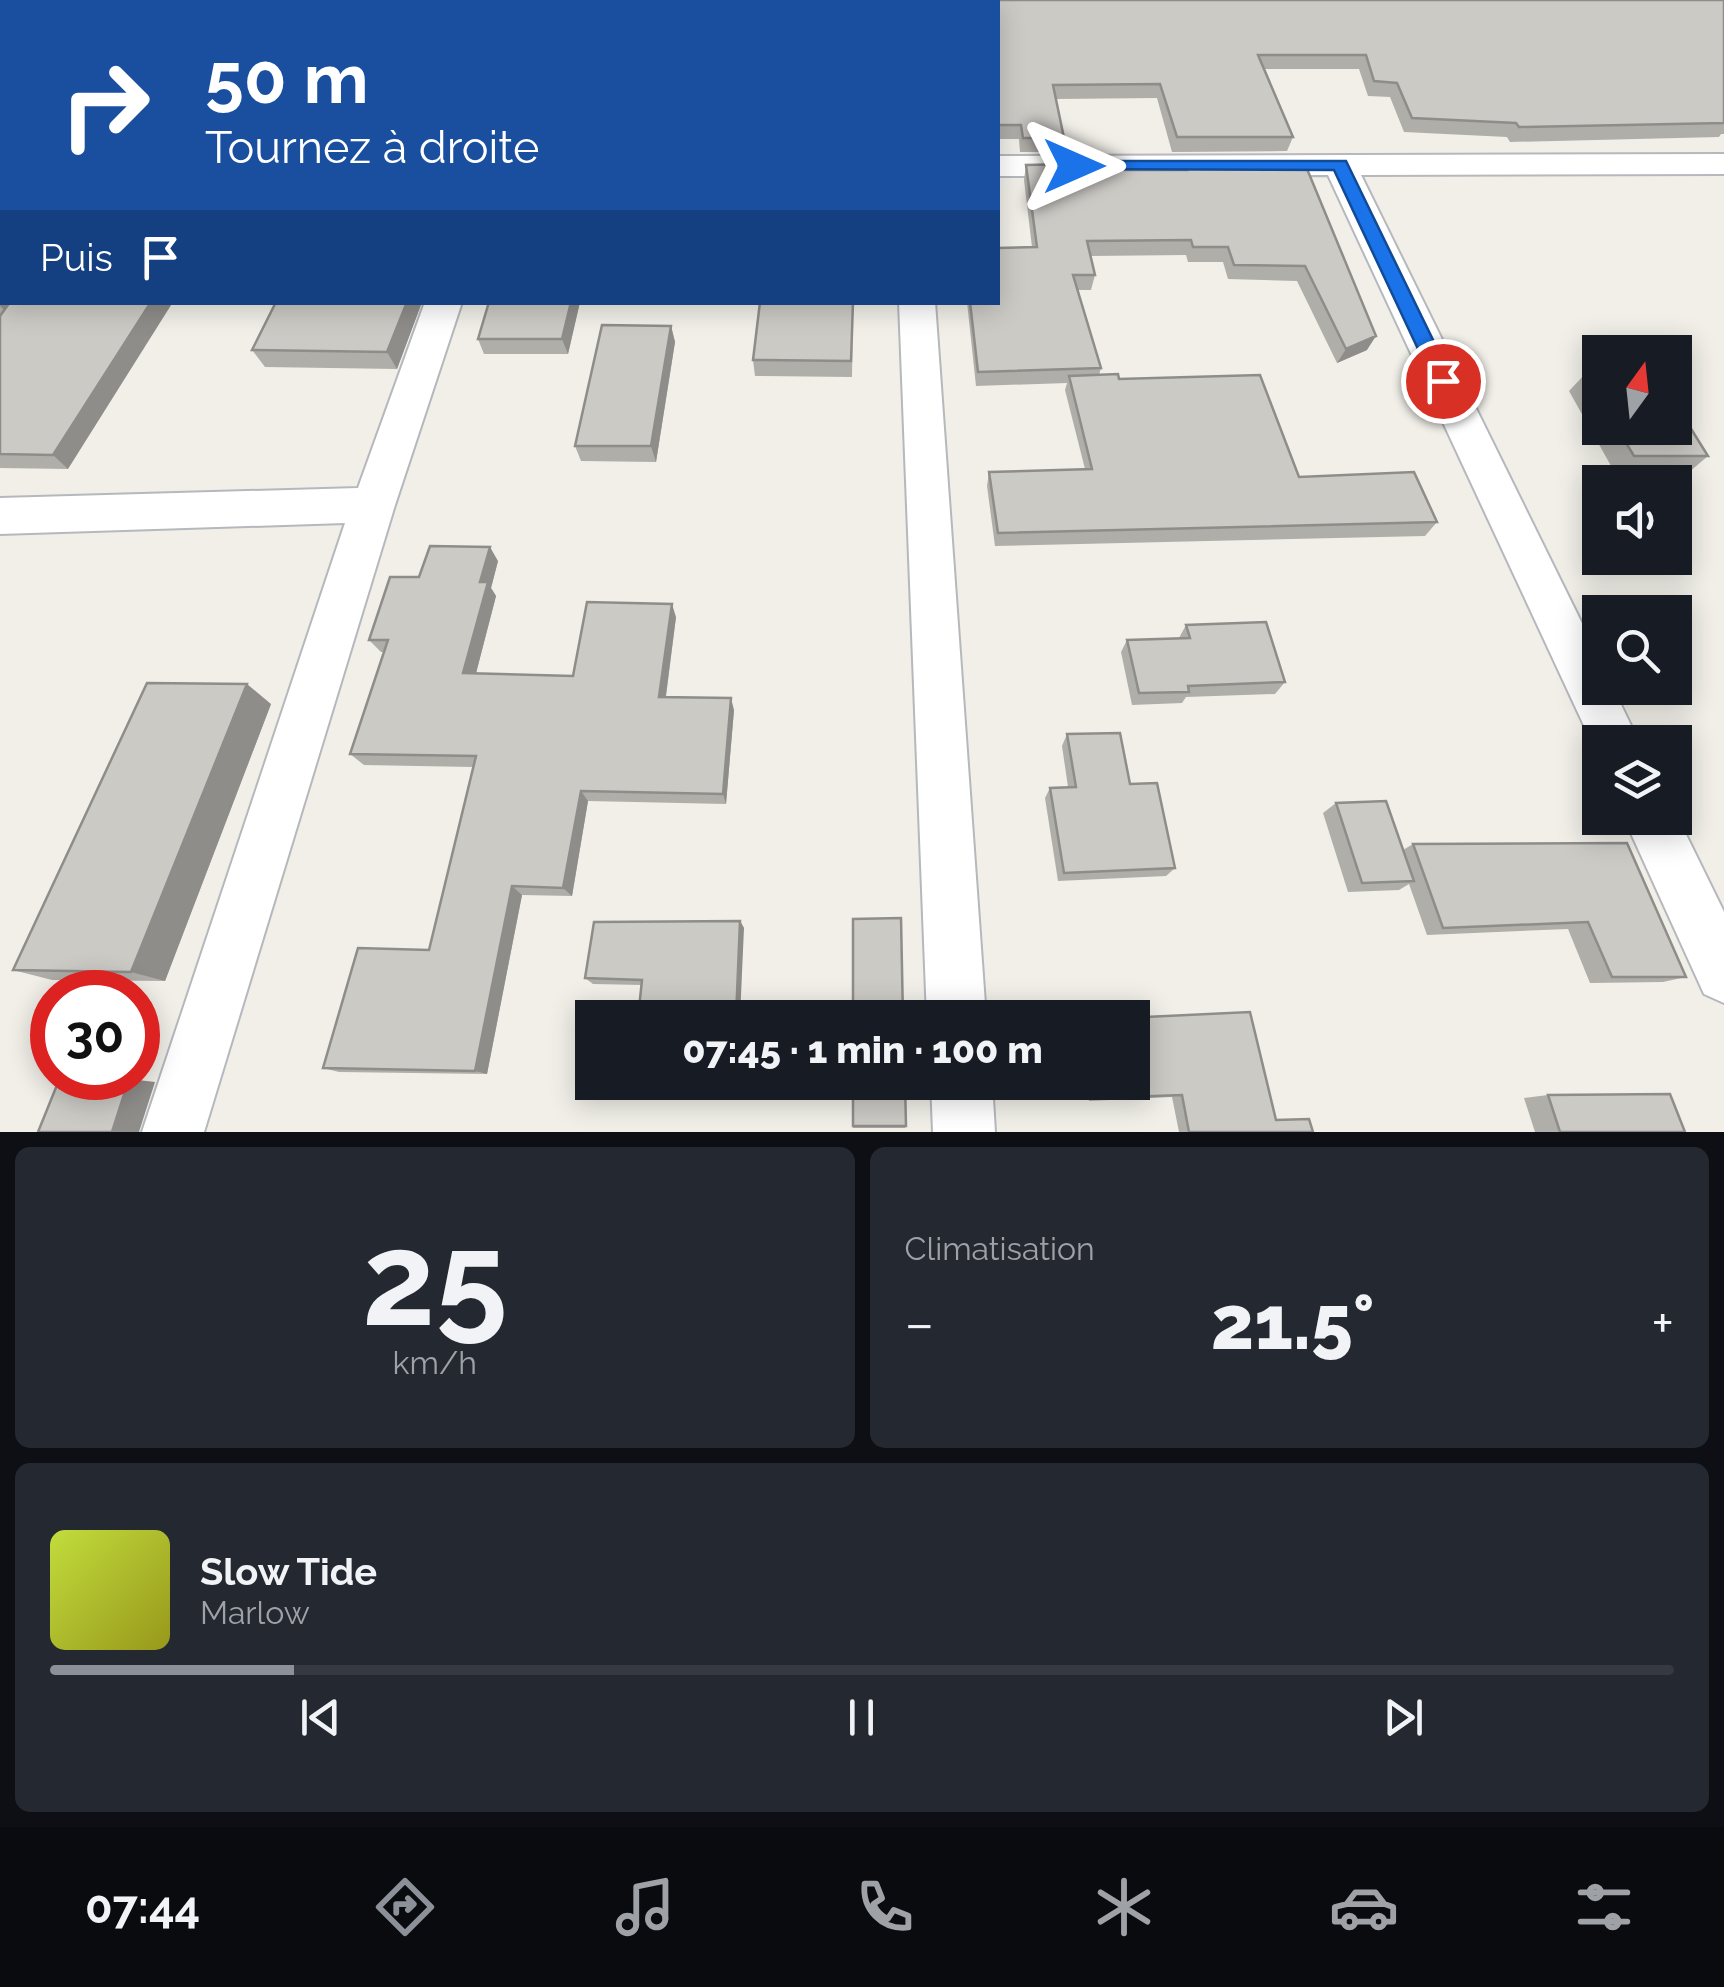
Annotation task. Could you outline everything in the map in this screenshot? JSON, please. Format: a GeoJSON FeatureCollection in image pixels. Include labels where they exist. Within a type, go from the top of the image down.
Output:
{"type":"FeatureCollection","features":[{"type":"Feature","properties":{"kind":"street"},"geometry":{"type":"LineString","coordinates":[[1000,166],[1724,164]]}},
{"type":"Feature","properties":{"kind":"street"},"geometry":{"type":"LineString","coordinates":[[1340,165],[1606,725]]}},
{"type":"Feature","properties":{"kind":"street"},"geometry":{"type":"LineString","coordinates":[[173,1132],[373,505],[443,305]]}},
{"type":"Feature","properties":{"kind":"street"},"geometry":{"type":"LineString","coordinates":[[917,305],[956,1000]]}},
{"type":"Feature","properties":{"kind":"street"},"geometry":{"type":"LineString","coordinates":[[0,516],[373,505]]}},
{"type":"Feature","properties":{"kind":"street"},"geometry":{"type":"LineString","coordinates":[[1658,835],[1724,974]]}},
{"type":"Feature","properties":{"kind":"street"},"geometry":{"type":"LineString","coordinates":[[962,1100],[964,1132]]}},
{"type":"Feature","properties":{"kind":"building"},"geometry":{"type":"Polygon","coordinates":[[[1000,0],[1724,0],[1724,123],[1519,127],[1516,123],[1412,118],[1397,83],[1374,81],[1366,55],[1258,55],[1293,137],[1177,137],[1160,84],[1053,85],[1064,138],[1023,138],[1021,125],[1000,125],[1000,0]]]}},
{"type":"Feature","properties":{"kind":"building"},"geometry":{"type":"Polygon","coordinates":[[[1070,164],[1071,170],[1187,170],[1185,164],[1305,164],[1376,336],[1346,349],[1305,266],[1234,265],[1228,247],[1193,247],[1191,240],[1087,241],[1095,275],[1073,275],[1101,368],[978,372],[970,305],[1000,305],[1000,248],[1037,247],[1026,165],[1070,164]]]}},
{"type":"Feature","properties":{"kind":"building"},"geometry":{"type":"Polygon","coordinates":[[[8,305],[149,305],[53,455],[0,454],[0,316],[8,305]]]}},
{"type":"Feature","properties":{"kind":"building"},"geometry":{"type":"Polygon","coordinates":[[[274,305],[406,305],[387,352],[252,350],[274,305]]]}},
{"type":"Feature","properties":{"kind":"building"},"geometry":{"type":"Polygon","coordinates":[[[488,305],[570,305],[562,339],[478,339],[488,305]]]}},
{"type":"Feature","properties":{"kind":"building"},"geometry":{"type":"Polygon","coordinates":[[[760,305],[853,305],[851,361],[753,360],[760,305]]]}},
{"type":"Feature","properties":{"kind":"building"},"geometry":{"type":"Polygon","coordinates":[[[602,325],[671,326],[651,446],[575,446],[602,325]]]}},
{"type":"Feature","properties":{"kind":"building"},"geometry":{"type":"Polygon","coordinates":[[[1118,374],[1119,379],[1260,375],[1299,477],[1414,472],[1437,522],[998,533],[989,472],[1092,469],[1069,376],[1118,374]]]}},
{"type":"Feature","properties":{"kind":"building"},"geometry":{"type":"Polygon","coordinates":[[[1692,430],[1708,456],[1634,456],[1627,445],[1692,445],[1692,430]]]}},
{"type":"Feature","properties":{"kind":"building"},"geometry":{"type":"Polygon","coordinates":[[[430,546],[490,547],[480,582],[488,582],[463,673],[573,676],[587,602],[672,604],[659,697],[731,698],[723,794],[581,791],[563,888],[512,886],[475,1071],[323,1068],[358,948],[429,950],[476,756],[350,754],[388,640],[369,640],[390,577],[419,577],[430,546]]]}},
{"type":"Feature","properties":{"kind":"building"},"geometry":{"type":"Polygon","coordinates":[[[1266,622],[1285,682],[1188,686],[1189,692],[1139,693],[1127,640],[1190,638],[1186,625],[1266,622]]]}},
{"type":"Feature","properties":{"kind":"building"},"geometry":{"type":"Polygon","coordinates":[[[147,683],[247,684],[132,970],[13,970],[147,683]]]}},
{"type":"Feature","properties":{"kind":"building"},"geometry":{"type":"Polygon","coordinates":[[[1120,733],[1130,784],[1157,783],[1175,868],[1064,873],[1050,788],[1076,787],[1067,734],[1120,733]]]}},
{"type":"Feature","properties":{"kind":"building"},"geometry":{"type":"Polygon","coordinates":[[[1386,801],[1414,881],[1362,883],[1336,803],[1386,801]]]}},
{"type":"Feature","properties":{"kind":"building"},"geometry":{"type":"Polygon","coordinates":[[[1627,843],[1686,977],[1612,977],[1588,922],[1443,928],[1413,844],[1627,843]]]}},
{"type":"Feature","properties":{"kind":"building"},"geometry":{"type":"Polygon","coordinates":[[[901,918],[903,1000],[853,1000],[853,919],[901,918]]]}},
{"type":"Feature","properties":{"kind":"building"},"geometry":{"type":"Polygon","coordinates":[[[740,921],[737,1000],[640,1000],[642,980],[585,978],[594,922],[740,921]]]}},
{"type":"Feature","properties":{"kind":"building"},"geometry":{"type":"Polygon","coordinates":[[[1250,1012],[1276,1120],[1309,1119],[1313,1132],[1189,1132],[1182,1095],[1150,1096],[1150,1017],[1250,1012]]]}},
{"type":"Feature","properties":{"kind":"building"},"geometry":{"type":"Polygon","coordinates":[[[1670,1094],[1685,1132],[1560,1132],[1548,1095],[1670,1094]]]}},
{"type":"Feature","properties":{"kind":"building"},"geometry":{"type":"Polygon","coordinates":[[[51,1100],[122,1100],[112,1132],[38,1132],[51,1100]]]}},
{"type":"Feature","properties":{"kind":"building"},"geometry":{"type":"Polygon","coordinates":[[[853,1100],[905,1100],[906,1126],[853,1126],[853,1100]]]}},
{"type":"Feature","properties":{"kind":"route"},"geometry":{"type":"LineString","coordinates":[[1074,166],[1340,165],[1443,381]]}}]}
